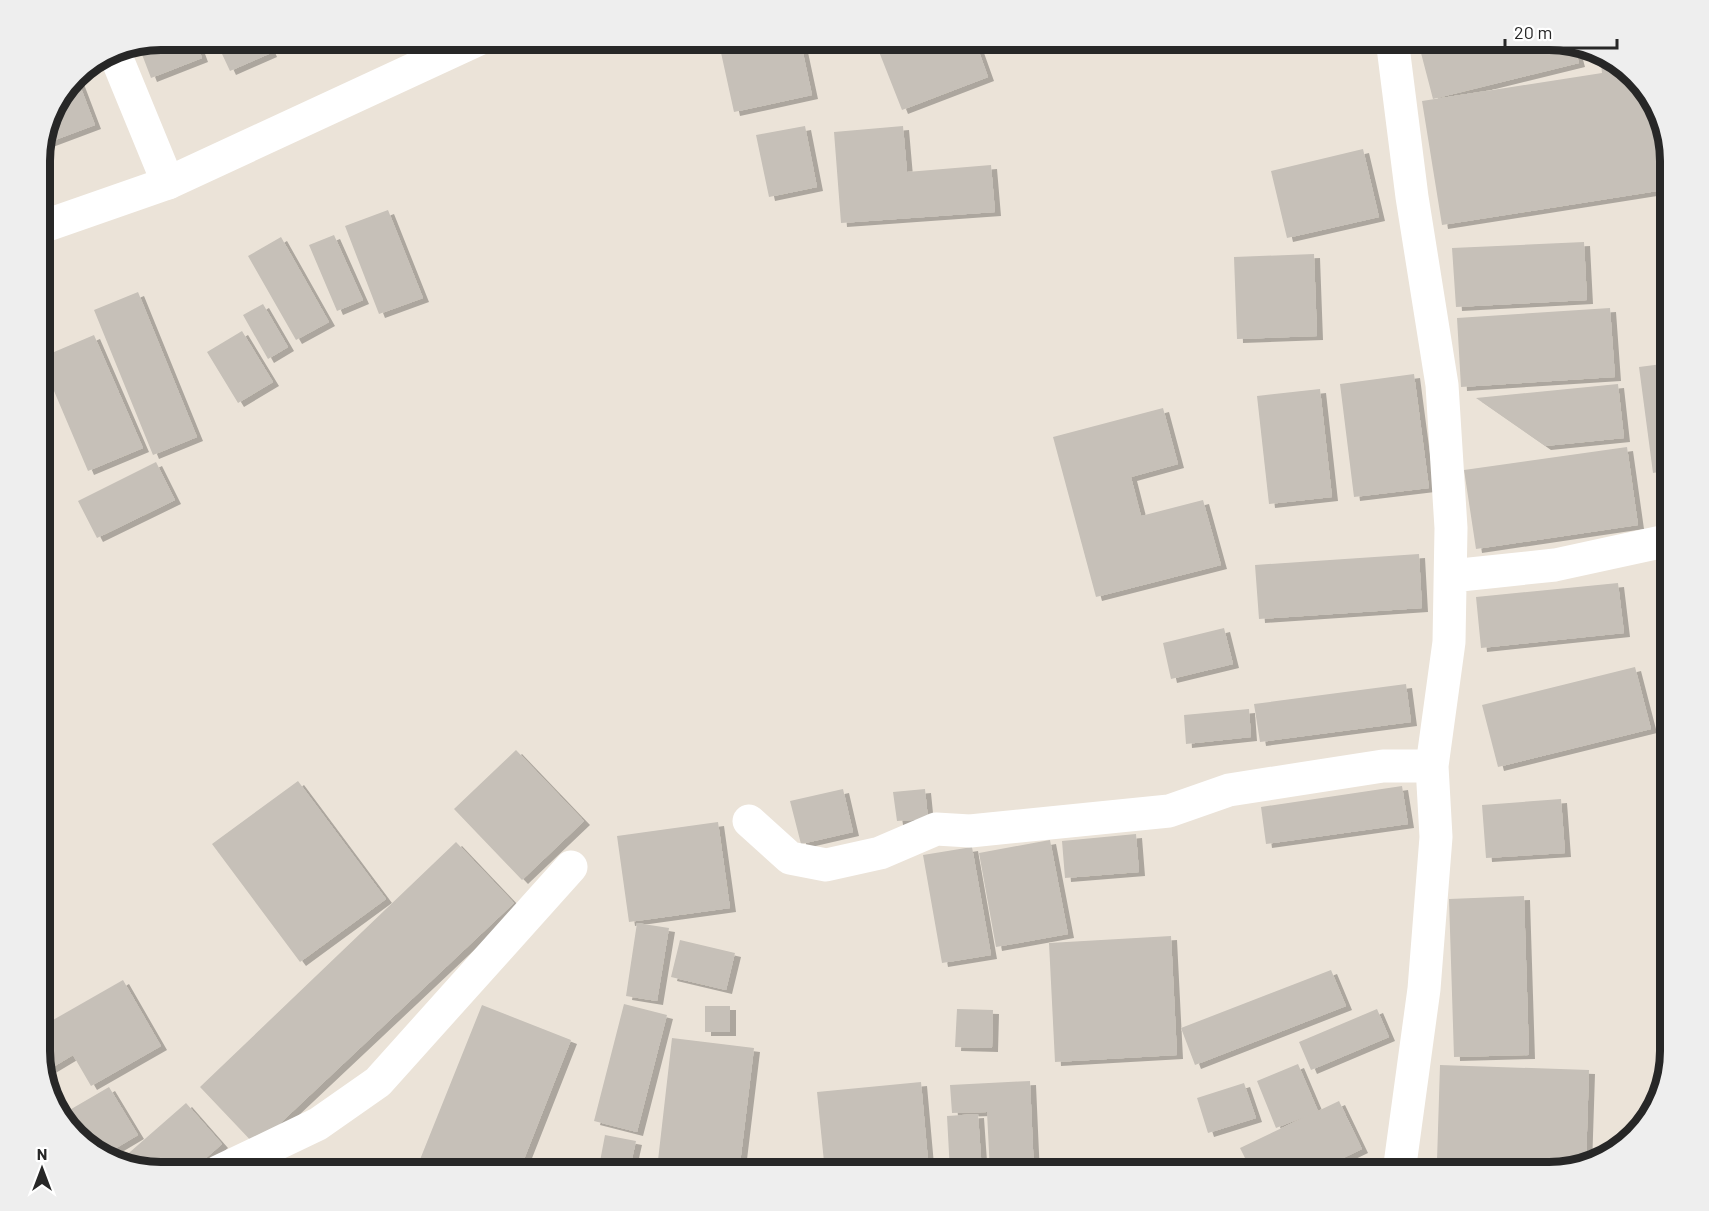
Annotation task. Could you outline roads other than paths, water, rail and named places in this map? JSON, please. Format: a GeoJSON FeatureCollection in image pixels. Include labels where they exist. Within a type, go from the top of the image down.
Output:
{"type":"FeatureCollection","features":[{"type":"Feature","properties":{"kind":"street"},"geometry":{"type":"LineString","coordinates":[[50,224],[168,183],[450,50]]}},
{"type":"Feature","properties":{"kind":"street"},"geometry":{"type":"LineString","coordinates":[[1393,50],[1412,197],[1442,385],[1451,528],[1449,642],[1432,765],[1436,837],[1427,954],[1400,1162]]}},
{"type":"Feature","properties":{"kind":"street"},"geometry":{"type":"LineString","coordinates":[[117,59],[168,183]]}},
{"type":"Feature","properties":{"kind":"street"},"geometry":{"type":"LineString","coordinates":[[1450,576],[1555,565],[1660,542]]}},
{"type":"Feature","properties":{"kind":"street"},"geometry":{"type":"LineString","coordinates":[[748,821],[790,858],[826,865],[880,853],[936,829],[970,831],[1169,811],[1229,790],[1383,766],[1432,765]]}},
{"type":"Feature","properties":{"kind":"street"},"geometry":{"type":"LineString","coordinates":[[239,1162],[318,1124],[378,1082],[571,867]]}}]}
